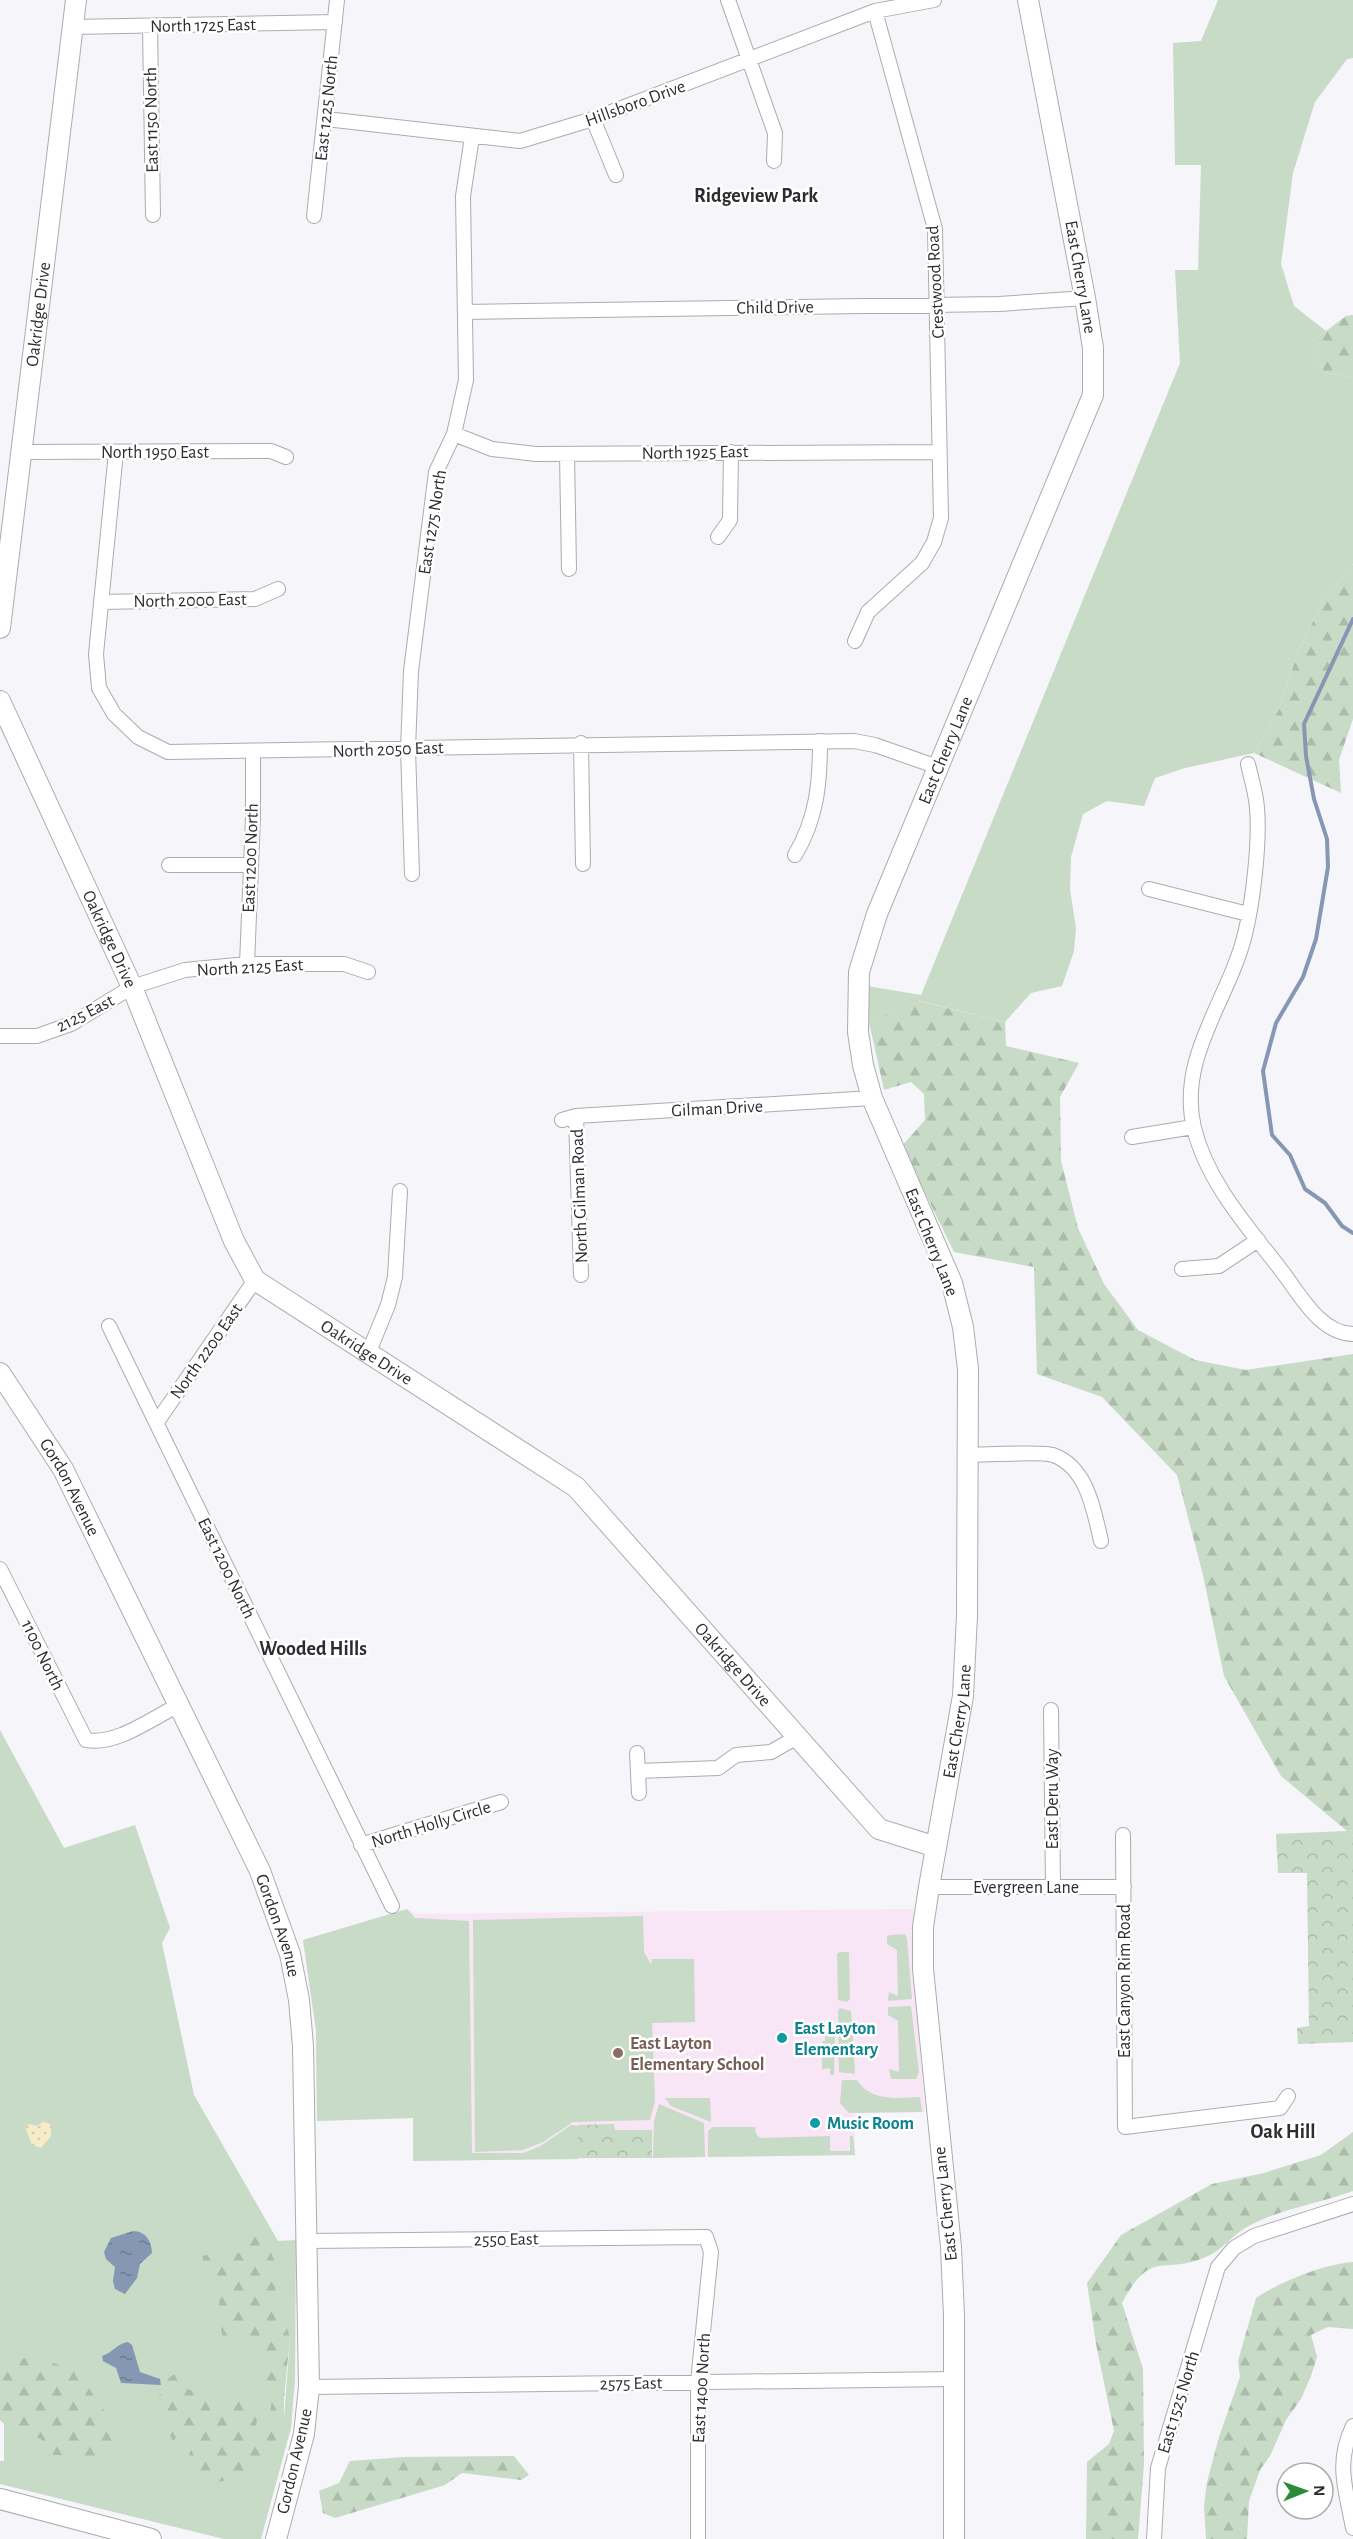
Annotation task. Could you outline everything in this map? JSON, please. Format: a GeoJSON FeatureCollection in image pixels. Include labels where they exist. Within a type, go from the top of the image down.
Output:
{"type":"FeatureCollection","features":[{"type":"Feature","properties":{"kind":"street","name":"Oakridge Drive"},"geometry":{"type":"LineString","coordinates":[[0,628],[76,0]]}},
{"type":"Feature","properties":{"kind":"street","name":"East 1225 North"},"geometry":{"type":"LineString","coordinates":[[314,216],[337,0]]}},
{"type":"Feature","properties":{"kind":"street"},"geometry":{"type":"LineString","coordinates":[[728,0],[775,133],[774,161]]}},
{"type":"Feature","properties":{"kind":"street","name":"Hillsboro Drive"},"geometry":{"type":"LineString","coordinates":[[326,119],[520,141],[593,119],[875,11],[934,0]]}},
{"type":"Feature","properties":{"kind":"street","name":"East Cherry Lane"},"geometry":{"type":"LineString","coordinates":[[954,2539],[954,2316],[951,2247],[923,1969],[923,1926],[963,1696],[968,1369],[963,1327],[954,1293],[872,1098],[858,1032],[859,972],[878,914],[1093,395],[1093,348],[1086,298],[1028,0]]}},
{"type":"Feature","properties":{"kind":"street","name":"Crestwood Road"},"geometry":{"type":"LineString","coordinates":[[855,641],[868,612],[922,563],[934,542],[941,518],[935,229],[875,11]]}},
{"type":"Feature","properties":{"kind":"street","name":"North 1725 East"},"geometry":{"type":"LineString","coordinates":[[72,27],[335,22]]}},
{"type":"Feature","properties":{"kind":"street","name":"East 1150 North"},"geometry":{"type":"LineString","coordinates":[[150,26],[153,215]]}},
{"type":"Feature","properties":{"kind":"street"},"geometry":{"type":"LineString","coordinates":[[593,119],[616,175]]}},
{"type":"Feature","properties":{"kind":"street","name":"East 1275 North"},"geometry":{"type":"LineString","coordinates":[[412,874],[408,749],[411,670],[436,472],[454,434],[466,381],[463,196],[472,137]]}},
{"type":"Feature","properties":{"kind":"street","name":"Child Drive"},"geometry":{"type":"LineString","coordinates":[[465,312],[937,305],[1086,298]]}},
{"type":"Feature","properties":{"kind":"street","name":"North 1925 East"},"geometry":{"type":"LineString","coordinates":[[454,434],[492,449],[536,454],[939,452]]}},
{"type":"Feature","properties":{"kind":"street","name":"North 1950 East"},"geometry":{"type":"LineString","coordinates":[[22,452],[271,451],[286,457]]}},
{"type":"Feature","properties":{"kind":"street","name":"North 2050 East"},"geometry":{"type":"LineString","coordinates":[[116,452],[96,654],[99,688],[114,714],[138,737],[168,752],[253,753],[581,743],[854,741],[875,745],[938,767]]}},
{"type":"Feature","properties":{"kind":"street"},"geometry":{"type":"LineString","coordinates":[[718,537],[730,520],[730,452]]}},
{"type":"Feature","properties":{"kind":"street"},"geometry":{"type":"LineString","coordinates":[[567,454],[569,569]]}},
{"type":"Feature","properties":{"kind":"street","name":"North 2000 East"},"geometry":{"type":"LineString","coordinates":[[101,602],[255,599],[278,589]]}},
{"type":"Feature","properties":{"kind":"street","name":"Oakridge Drive"},"geometry":{"type":"LineString","coordinates":[[0,706],[132,987],[234,1241],[255,1280],[576,1487],[879,1829],[936,1847]]}},
{"type":"Feature","properties":{"kind":"street"},"geometry":{"type":"LineString","coordinates":[[795,855],[809,832],[816,807],[820,780],[820,741]]}},
{"type":"Feature","properties":{"kind":"street"},"geometry":{"type":"LineString","coordinates":[[581,743],[583,864]]}},
{"type":"Feature","properties":{"kind":"street","name":"East 1200 North"},"geometry":{"type":"LineString","coordinates":[[247,964],[249,865],[253,817],[253,753]]}},
{"type":"Feature","properties":{"kind":"street"},"geometry":{"type":"LineString","coordinates":[[1248,764],[1257,809],[1253,886],[1245,936],[1194,1061],[1190,1092],[1193,1127],[1209,1171],[1258,1240],[1321,1321],[1351,1334]]}},
{"type":"Feature","properties":{"kind":"street"},"geometry":{"type":"LineString","coordinates":[[169,865],[249,865]]}},
{"type":"Feature","properties":{"kind":"street"},"geometry":{"type":"LineString","coordinates":[[1149,889],[1248,914]]}},
{"type":"Feature","properties":{"kind":"street","name":"North 2125 East"},"geometry":{"type":"LineString","coordinates":[[132,987],[185,970],[247,964],[344,964],[368,972]]}},
{"type":"Feature","properties":{"kind":"street","name":"2125 East"},"geometry":{"type":"LineString","coordinates":[[0,1036],[37,1036],[70,1024],[132,987]]}},
{"type":"Feature","properties":{"kind":"street","name":"Gilman Drive"},"geometry":{"type":"LineString","coordinates":[[562,1120],[576,1116],[872,1098]]}},
{"type":"Feature","properties":{"kind":"street","name":"North Gilman Road"},"geometry":{"type":"LineString","coordinates":[[576,1116],[582,1275]]}},
{"type":"Feature","properties":{"kind":"street"},"geometry":{"type":"LineString","coordinates":[[1132,1137],[1193,1127]]}},
{"type":"Feature","properties":{"kind":"street"},"geometry":{"type":"LineString","coordinates":[[368,1354],[388,1305],[395,1277],[400,1191]]}},
{"type":"Feature","properties":{"kind":"street"},"geometry":{"type":"LineString","coordinates":[[1182,1269],[1219,1266],[1258,1240]]}},
{"type":"Feature","properties":{"kind":"street","name":"North 2200 East"},"geometry":{"type":"LineString","coordinates":[[157,1422],[255,1280]]}},
{"type":"Feature","properties":{"kind":"street","name":"East 1200 North"},"geometry":{"type":"LineString","coordinates":[[109,1326],[392,1906]]}},
{"type":"Feature","properties":{"kind":"street","name":"Gordon Avenue"},"geometry":{"type":"LineString","coordinates":[[0,1372],[63,1469],[260,1871],[290,1954],[299,2000],[303,2046],[309,2387],[304,2434],[276,2539]]}},
{"type":"Feature","properties":{"kind":"street"},"geometry":{"type":"LineString","coordinates":[[968,1455],[1052,1454],[1075,1469],[1091,1499],[1101,1541]]}},
{"type":"Feature","properties":{"kind":"street","name":"1100 North"},"geometry":{"type":"LineString","coordinates":[[0,1569],[86,1740],[98,1743],[110,1739],[179,1706]]}},
{"type":"Feature","properties":{"kind":"street","name":"East Deru Way"},"geometry":{"type":"LineString","coordinates":[[1051,1710],[1053,1887]]}},
{"type":"Feature","properties":{"kind":"street"},"geometry":{"type":"LineString","coordinates":[[638,1771],[718,1768],[736,1755],[771,1752],[797,1737]]}},
{"type":"Feature","properties":{"kind":"street"},"geometry":{"type":"LineString","coordinates":[[637,1753],[639,1793]]}},
{"type":"Feature","properties":{"kind":"street","name":"North Holly Circle"},"geometry":{"type":"LineString","coordinates":[[361,1845],[501,1802]]}},
{"type":"Feature","properties":{"kind":"street","name":"East Canyon Rim Road"},"geometry":{"type":"LineString","coordinates":[[1123,1835],[1125,2127],[1280,2108],[1288,2096]]}},
{"type":"Feature","properties":{"kind":"street","name":"Evergreen Lane"},"geometry":{"type":"LineString","coordinates":[[929,1887],[1124,1887]]}},
{"type":"Feature","properties":{"kind":"street","name":"East 1525 North"},"geometry":{"type":"LineString","coordinates":[[1154,2539],[1158,2468],[1218,2267],[1234,2248],[1254,2236],[1353,2204]]}},
{"type":"Feature","properties":{"kind":"street","name":"2550 East"},"geometry":{"type":"LineString","coordinates":[[306,2241],[706,2237]]}},
{"type":"Feature","properties":{"kind":"street","name":"East 1400 North"},"geometry":{"type":"LineString","coordinates":[[698,2539],[698,2382],[711,2252],[706,2237]]}},
{"type":"Feature","properties":{"kind":"street","name":"2575 East"},"geometry":{"type":"LineString","coordinates":[[309,2387],[954,2379]]}},
{"type":"Feature","properties":{"kind":"street"},"geometry":{"type":"LineString","coordinates":[[1353,2426],[1345,2443],[1341,2469],[1353,2528]]}},
{"type":"Feature","properties":{"kind":"street"},"geometry":{"type":"LineString","coordinates":[[0,2499],[151,2539]]}},
{"type":"Feature","properties":{"kind":"shaded area","name":"East Layton Elementary School"},"geometry":{"type":"Polygon","coordinates":[[[407,1909],[416,1914],[914,1909],[912,1940],[925,2112],[855,2113],[855,2155],[413,2161],[413,2118],[317,2121],[316,2030],[303,1940],[407,1909]]]}},
{"type":"Feature","properties":{"kind":"green space"},"geometry":{"type":"Polygon","coordinates":[[[1218,0],[1353,0],[1353,58],[1347,59],[1315,102],[1293,173],[1281,264],[1294,306],[1326,331],[1310,343],[1324,372],[1353,378],[1353,564],[1322,603],[1298,652],[1279,709],[1254,753],[1185,768],[1155,778],[1144,806],[1107,801],[1083,814],[1071,857],[1070,890],[1076,928],[1074,951],[1062,986],[1031,993],[1005,1022],[919,1001],[869,1022],[867,986],[921,995],[1180,363],[1175,270],[1198,270],[1201,165],[1175,165],[1173,43],[1201,41],[1218,0]]]}},
{"type":"Feature","properties":{"kind":"green space"},"geometry":{"type":"Polygon","coordinates":[[[1353,315],[1353,378],[1324,372],[1310,343],[1346,316],[1353,315]]]}},
{"type":"Feature","properties":{"kind":"green space"},"geometry":{"type":"Polygon","coordinates":[[[1353,564],[1353,719],[1339,760],[1341,793],[1254,753],[1279,709],[1298,652],[1322,603],[1353,564]]]}},
{"type":"Feature","properties":{"kind":"green space"},"geometry":{"type":"Polygon","coordinates":[[[918,1001],[1005,1022],[1006,1046],[1079,1063],[1060,1097],[1061,1161],[1078,1228],[1104,1284],[1138,1330],[1195,1360],[1246,1370],[1353,1354],[1353,1836],[1281,1776],[1224,1676],[1203,1575],[1177,1475],[1102,1397],[1037,1374],[1034,1267],[954,1252],[902,1146],[925,1120],[924,1094],[911,1082],[884,1090],[869,1022],[918,1001]]]}},
{"type":"Feature","properties":{"kind":"green space"},"geometry":{"type":"Polygon","coordinates":[[[0,1730],[64,1848],[135,1825],[170,1928],[162,1943],[194,2095],[278,2241],[296,2240],[295,2380],[291,2428],[261,2539],[224,2539],[0,2484],[0,2461],[4,2461],[4,2424],[0,2420],[0,1730]],[[280,2308],[284,2418],[290,2339],[280,2308]]]}},
{"type":"Feature","properties":{"kind":"green space"},"geometry":{"type":"Polygon","coordinates":[[[1347,1831],[1353,1836],[1353,2042],[1298,2044],[1297,2028],[1309,2026],[1307,1873],[1278,1873],[1276,1834],[1347,1831]]]}},
{"type":"Feature","properties":{"kind":"green space"},"geometry":{"type":"Polygon","coordinates":[[[407,1909],[415,1918],[469,1921],[472,2153],[524,2153],[542,2145],[571,2125],[578,2126],[578,2159],[413,2161],[413,2118],[317,2121],[316,2030],[303,1940],[407,1909]]]}},
{"type":"Feature","properties":{"kind":"green space"},"geometry":{"type":"Polygon","coordinates":[[[643,1916],[644,1952],[651,1964],[652,1959],[694,1959],[695,2022],[652,2023],[655,2101],[650,2120],[573,2122],[543,2142],[523,2150],[475,2152],[473,1920],[643,1916]]]}},
{"type":"Feature","properties":{"kind":"green space"},"geometry":{"type":"Polygon","coordinates":[[[905,1934],[912,1999],[888,2001],[889,1992],[898,1996],[897,1950],[887,1944],[887,1937],[905,1934]]]}},
{"type":"Feature","properties":{"kind":"green space"},"geometry":{"type":"Polygon","coordinates":[[[849,1952],[850,1999],[847,2002],[838,2000],[837,1954],[849,1952]]]}},
{"type":"Feature","properties":{"kind":"green space"},"geometry":{"type":"Polygon","coordinates":[[[911,2006],[919,2072],[916,2079],[891,2079],[889,2069],[899,2072],[898,2021],[888,2015],[888,2007],[911,2006]]]}},
{"type":"Feature","properties":{"kind":"green space"},"geometry":{"type":"Polygon","coordinates":[[[840,2008],[851,2011],[855,2074],[839,2072],[838,2010],[840,2008]]]}},
{"type":"Feature","properties":{"kind":"green space"},"geometry":{"type":"Polygon","coordinates":[[[825,2034],[835,2034],[834,2075],[830,2075],[830,2068],[822,2069],[822,2041],[825,2041],[825,2034]]]}},
{"type":"Feature","properties":{"kind":"green space"},"geometry":{"type":"Polygon","coordinates":[[[842,2080],[857,2080],[870,2092],[885,2097],[920,2097],[922,2112],[849,2113],[840,2103],[842,2080]]]}},
{"type":"Feature","properties":{"kind":"green space"},"geometry":{"type":"Polygon","coordinates":[[[665,2098],[710,2098],[711,2122],[671,2106],[665,2098]]]}},
{"type":"Feature","properties":{"kind":"green space"},"geometry":{"type":"Polygon","coordinates":[[[659,2104],[704,2123],[705,2157],[653,2158],[654,2121],[659,2104]]]}},
{"type":"Feature","properties":{"kind":"green space"},"geometry":{"type":"Polygon","coordinates":[[[614,2124],[615,2130],[652,2130],[652,2158],[578,2158],[578,2125],[614,2124]]]}},
{"type":"Feature","properties":{"kind":"green space"},"geometry":{"type":"Polygon","coordinates":[[[713,2127],[755,2127],[756,2134],[760,2138],[830,2136],[830,2151],[850,2151],[850,2136],[853,2136],[855,2155],[708,2157],[708,2131],[713,2127]]]}},
{"type":"Feature","properties":{"kind":"green space"},"geometry":{"type":"Polygon","coordinates":[[[1353,2132],[1353,2191],[1258,2221],[1240,2231],[1208,2256],[1192,2262],[1151,2269],[1133,2285],[1122,2303],[1143,2369],[1144,2464],[1138,2539],[1086,2539],[1087,2462],[1109,2444],[1114,2431],[1096,2344],[1087,2283],[1121,2235],[1212,2184],[1264,2173],[1321,2155],[1353,2132]]]}},
{"type":"Feature","properties":{"kind":"green space"},"geometry":{"type":"Polygon","coordinates":[[[247,2232],[255,2232],[260,2239],[265,2238],[274,2260],[276,2303],[281,2309],[290,2338],[284,2399],[283,2455],[247,2474],[212,2484],[185,2466],[193,2444],[185,2428],[173,2441],[156,2412],[164,2383],[179,2372],[184,2387],[199,2394],[253,2401],[258,2412],[256,2427],[268,2423],[272,2401],[267,2395],[266,2332],[247,2344],[225,2338],[222,2335],[219,2301],[202,2256],[213,2254],[219,2260],[230,2252],[247,2253],[243,2241],[247,2232]]]}},
{"type":"Feature","properties":{"kind":"green space"},"geometry":{"type":"Polygon","coordinates":[[[1353,2262],[1353,2329],[1328,2327],[1311,2335],[1317,2357],[1301,2399],[1286,2420],[1270,2456],[1260,2470],[1249,2501],[1247,2539],[1206,2539],[1204,2506],[1207,2482],[1219,2437],[1240,2377],[1238,2361],[1256,2298],[1303,2275],[1329,2266],[1353,2262]]]}},
{"type":"Feature","properties":{"kind":"green space"},"geometry":{"type":"Polygon","coordinates":[[[35,2354],[80,2375],[117,2430],[104,2459],[45,2454],[41,2439],[10,2429],[0,2417],[0,2360],[3,2366],[35,2354]]]}},
{"type":"Feature","properties":{"kind":"green space"},"geometry":{"type":"Polygon","coordinates":[[[514,2456],[529,2475],[521,2480],[462,2473],[445,2485],[335,2518],[323,2513],[319,2491],[339,2483],[350,2461],[405,2457],[514,2456]]]}},
{"type":"Feature","properties":{"kind":"sand"},"geometry":{"type":"Polygon","coordinates":[[[44,2121],[51,2125],[51,2136],[41,2148],[32,2145],[25,2127],[29,2124],[37,2126],[44,2121]]]}},
{"type":"Feature","properties":{"kind":"water"},"geometry":{"type":"Polygon","coordinates":[[[138,2231],[147,2238],[152,2253],[140,2264],[137,2278],[125,2294],[115,2289],[113,2281],[115,2267],[106,2259],[104,2252],[111,2238],[138,2231]]]}},
{"type":"Feature","properties":{"kind":"water"},"geometry":{"type":"Polygon","coordinates":[[[128,2342],[132,2345],[140,2372],[160,2379],[161,2385],[121,2383],[116,2368],[103,2361],[102,2356],[128,2342]]]}},
{"type":"Feature","properties":{"kind":"waterway"},"geometry":{"type":"LineString","coordinates":[[1353,619],[1304,724],[1306,756],[1314,799],[1327,839],[1328,867],[1316,939],[1303,977],[1276,1023],[1263,1071],[1272,1135],[1290,1155],[1305,1189],[1325,1203],[1342,1226],[1353,1233]]}},
{"type":"Feature","properties":{"kind":"place","name":"East Layton Elementary"},"geometry":{"type":"Point","coordinates":[782,2038]}},
{"type":"Feature","properties":{"kind":"place","name":"East Layton Elementary School"},"geometry":{"type":"Point","coordinates":[618,2053]}},
{"type":"Feature","properties":{"kind":"place","name":"Music Room"},"geometry":{"type":"Point","coordinates":[815,2123]}},
{"type":"Feature","properties":{"kind":"district","name":"Ridgeview Park"},"geometry":{"type":"Point","coordinates":[756,195]}},
{"type":"Feature","properties":{"kind":"district","name":"Wooded Hills"},"geometry":{"type":"Point","coordinates":[313,1648]}},
{"type":"Feature","properties":{"kind":"district","name":"Oak Hill"},"geometry":{"type":"Point","coordinates":[1283,2131]}}]}
